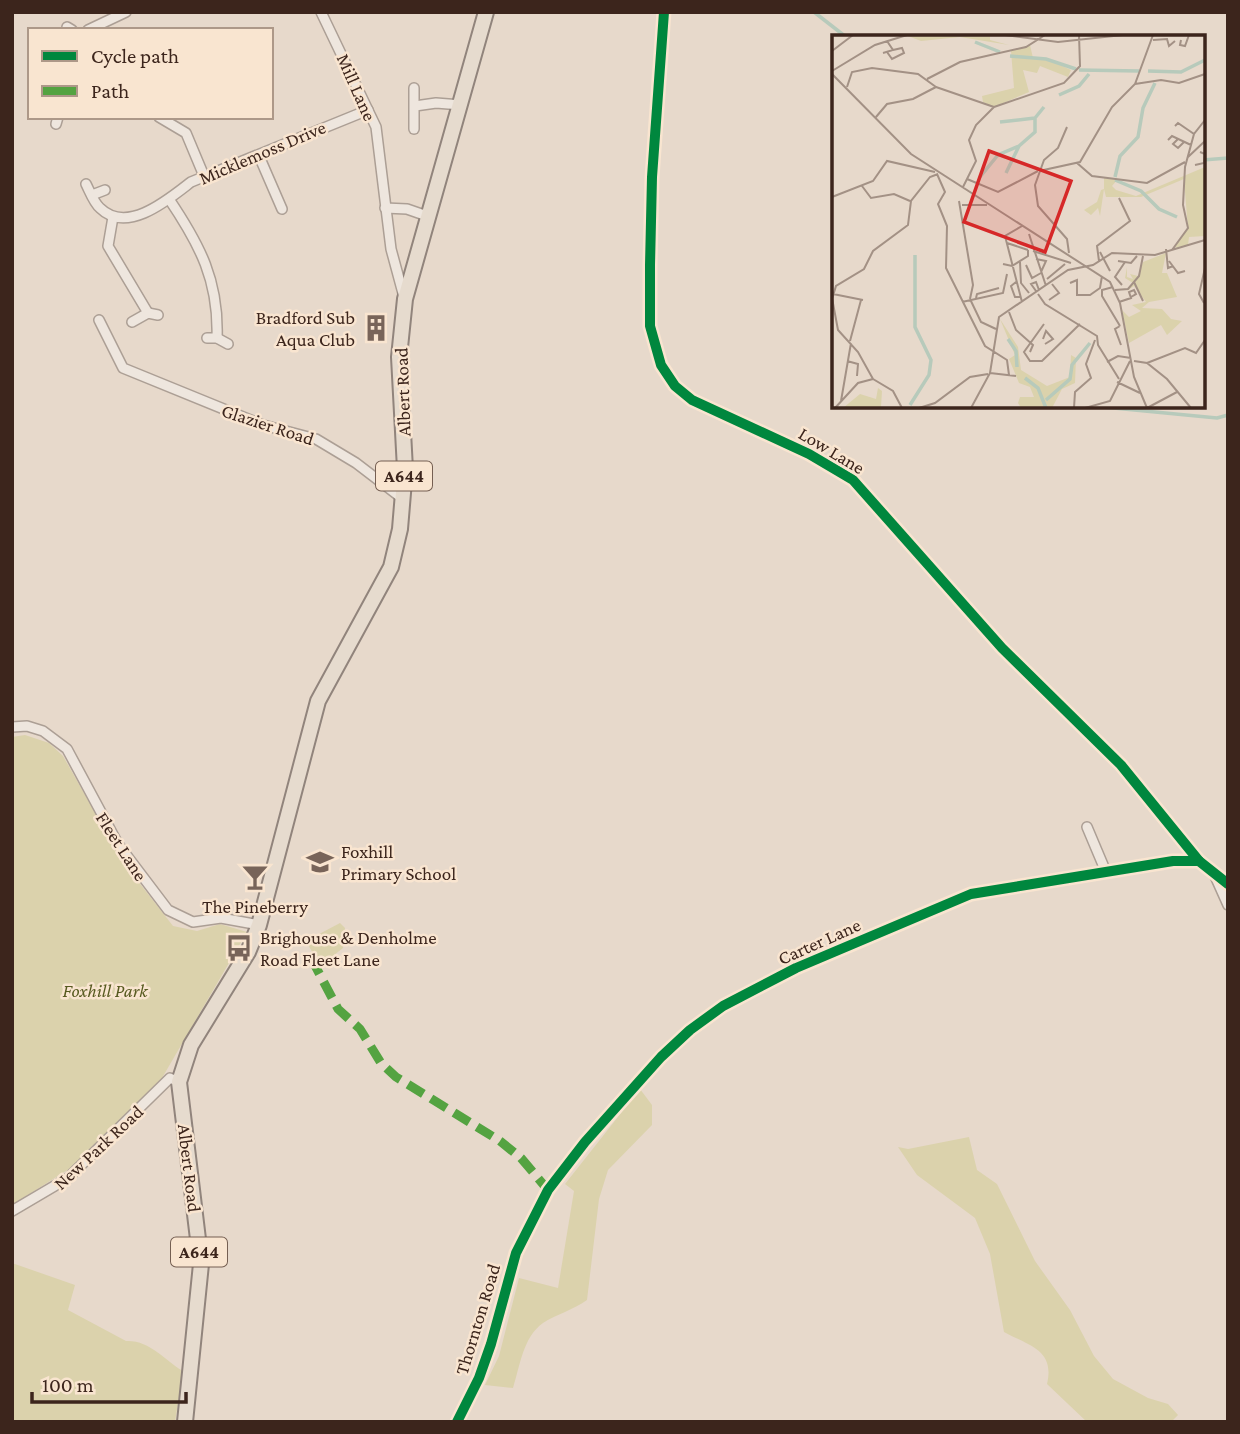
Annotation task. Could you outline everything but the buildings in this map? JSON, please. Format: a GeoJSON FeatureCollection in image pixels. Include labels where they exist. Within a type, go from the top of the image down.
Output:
{"type":"FeatureCollection","features":[{"type":"Feature","properties":{"kind":"main road","name":"Albert Road"},"geometry":{"type":"LineString","coordinates":[[259,925],[318,701],[391,567],[400,529],[405,469],[399,358],[405,299],[486,12]]}},
{"type":"Feature","properties":{"kind":"main road","name":"A644"},"geometry":{"type":"LineString","coordinates":[[178,1082],[191,1045],[248,952],[259,925]]}},
{"type":"Feature","properties":{"kind":"main road","name":"Albert Road"},"geometry":{"type":"LineString","coordinates":[[178,1082],[201,1264],[185,1422]]}},
{"type":"Feature","properties":{"kind":"street"},"geometry":{"type":"LineString","coordinates":[[92,28],[126,12]]}},
{"type":"Feature","properties":{"kind":"street","name":"Mill Lane"},"geometry":{"type":"LineString","coordinates":[[321,12],[376,127],[393,261],[405,299]]}},
{"type":"Feature","properties":{"kind":"street","name":"Low Lane"},"geometry":{"type":"LineString","coordinates":[[664,12],[652,177],[650,265],[650,326],[661,365],[675,386],[692,400],[809,454],[853,480],[1002,648],[1121,765],[1199,861]]}},
{"type":"Feature","properties":{"kind":"street"},"geometry":{"type":"LineString","coordinates":[[414,88],[414,129]]}},
{"type":"Feature","properties":{"kind":"street"},"geometry":{"type":"LineString","coordinates":[[415,106],[436,103],[461,105]]}},
{"type":"Feature","properties":{"kind":"street","name":"Micklemoss Drive"},"geometry":{"type":"LineString","coordinates":[[113,217],[139,215],[169,199],[191,182],[368,110]]}},
{"type":"Feature","properties":{"kind":"street"},"geometry":{"type":"LineString","coordinates":[[174,120],[186,133],[204,177]]}},
{"type":"Feature","properties":{"kind":"street"},"geometry":{"type":"LineString","coordinates":[[259,156],[282,209]]}},
{"type":"Feature","properties":{"kind":"street"},"geometry":{"type":"LineString","coordinates":[[86,184],[99,208],[113,217],[108,246],[153,314],[132,322]]}},
{"type":"Feature","properties":{"kind":"street"},"geometry":{"type":"LineString","coordinates":[[92,195],[105,190]]}},
{"type":"Feature","properties":{"kind":"street"},"geometry":{"type":"LineString","coordinates":[[169,199],[212,274],[218,314],[212,338],[228,344]]}},
{"type":"Feature","properties":{"kind":"street"},"geometry":{"type":"LineString","coordinates":[[385,208],[407,209],[430,216]]}},
{"type":"Feature","properties":{"kind":"street","name":"Glazier Road"},"geometry":{"type":"LineString","coordinates":[[99,320],[123,368],[262,425],[316,439],[356,463],[403,499]]}},
{"type":"Feature","properties":{"kind":"street","name":"Fleet Lane"},"geometry":{"type":"LineString","coordinates":[[12,727],[27,726],[43,731],[66,749],[118,844],[169,910],[194,922],[221,918],[259,925]]}},
{"type":"Feature","properties":{"kind":"street"},"geometry":{"type":"LineString","coordinates":[[1087,827],[1106,872]]}},
{"type":"Feature","properties":{"kind":"street","name":"Carter Lane"},"geometry":{"type":"LineString","coordinates":[[529,1225],[548,1190],[593,1133],[661,1057],[690,1030],[723,1006],[796,968],[971,894],[1173,861],[1199,861]]}},
{"type":"Feature","properties":{"kind":"street"},"geometry":{"type":"LineString","coordinates":[[1199,861],[1228,884]]}},
{"type":"Feature","properties":{"kind":"street"},"geometry":{"type":"LineString","coordinates":[[1214,874],[1228,905]]}},
{"type":"Feature","properties":{"kind":"street","name":"New Park Road"},"geometry":{"type":"LineString","coordinates":[[12,1212],[68,1178],[170,1078],[178,1082]]}},
{"type":"Feature","properties":{"kind":"street","name":"Thornton Road"},"geometry":{"type":"LineString","coordinates":[[457,1422],[479,1378],[516,1253],[529,1225]]}},
{"type":"Feature","properties":{"kind":"green space","name":"Foxhill Park"},"geometry":{"type":"Polygon","coordinates":[[[25,735],[49,743],[63,756],[123,862],[173,926],[197,931],[220,924],[247,932],[162,1078],[69,1169],[12,1205],[12,737],[25,735]]]}},
{"type":"Feature","properties":{"kind":"green space"},"geometry":{"type":"Polygon","coordinates":[[[340,923],[345,928],[343,948],[320,966],[306,941],[340,923]]]}},
{"type":"Feature","properties":{"kind":"green space"},"geometry":{"type":"Polygon","coordinates":[[[640,1089],[652,1105],[652,1125],[608,1170],[599,1199],[587,1300],[536,1329],[523,1352],[513,1388],[485,1385],[499,1356],[519,1278],[558,1288],[574,1191],[565,1184],[640,1089]]]}},
{"type":"Feature","properties":{"kind":"green space"},"geometry":{"type":"Polygon","coordinates":[[[969,1137],[977,1170],[997,1184],[1035,1261],[1070,1310],[1094,1356],[1113,1379],[1148,1398],[1168,1404],[1178,1415],[1171,1422],[1087,1422],[1047,1384],[1049,1373],[1044,1356],[1004,1332],[990,1254],[975,1218],[917,1175],[898,1147],[908,1149],[969,1137]]]}},
{"type":"Feature","properties":{"kind":"green space"},"geometry":{"type":"Polygon","coordinates":[[[12,1263],[75,1285],[68,1310],[126,1341],[150,1347],[183,1371],[175,1422],[12,1422],[12,1263]]]}},
{"type":"Feature","properties":{"kind":"waterway"},"geometry":{"type":"LineString","coordinates":[[814,12],[843,35]]}},
{"type":"Feature","properties":{"kind":"waterway"},"geometry":{"type":"LineString","coordinates":[[1205,160],[1228,158]]}},
{"type":"Feature","properties":{"kind":"waterway"},"geometry":{"type":"LineString","coordinates":[[1114,408],[1217,418],[1228,415]]}},
{"type":"Feature","properties":{"kind":"marked path"},"geometry":{"type":"LineString","coordinates":[[311,958],[338,1009],[360,1029],[381,1063],[396,1077],[500,1141],[521,1158],[548,1190]]}},
{"type":"Feature","properties":{"kind":"cycle path"},"geometry":{"type":"LineString","coordinates":[[664,12],[652,177],[650,265],[650,326],[661,365],[675,386],[692,400],[809,454],[853,480],[1002,648],[1121,765],[1199,861]]}},
{"type":"Feature","properties":{"kind":"cycle path"},"geometry":{"type":"LineString","coordinates":[[457,1422],[479,1378],[491,1344],[516,1253],[548,1190],[585,1142],[661,1057],[690,1030],[723,1006],[796,968],[971,894],[1173,861],[1199,861],[1228,884]]}},
{"type":"Feature","properties":{"kind":"place","name":"Bradford Sub Aqua Club"},"geometry":{"type":"Point","coordinates":[376,328]}},
{"type":"Feature","properties":{"kind":"place","name":"Foxhill Primary School"},"geometry":{"type":"Point","coordinates":[320,862]}},
{"type":"Feature","properties":{"kind":"place","name":"The Pineberry"},"geometry":{"type":"Point","coordinates":[255,877]}},
{"type":"Feature","properties":{"kind":"place","name":"Brighouse & Denholme Road Fleet Lane"},"geometry":{"type":"Point","coordinates":[239,948]}}]}
